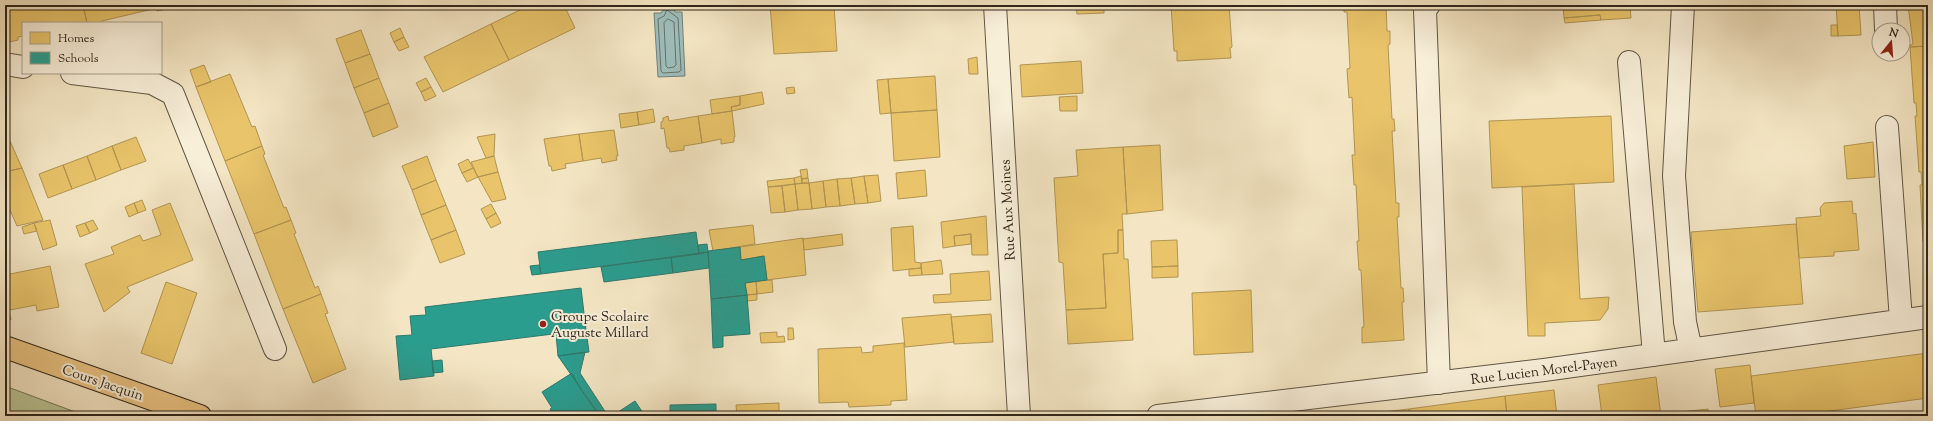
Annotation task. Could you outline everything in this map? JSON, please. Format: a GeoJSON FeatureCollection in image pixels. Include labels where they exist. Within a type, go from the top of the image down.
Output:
{"type":"FeatureCollection","features":[{"type":"Feature","properties":{"kind":"main road","name":"Cours Jacquin"},"geometry":{"type":"LineString","coordinates":[[5,347],[200,416]]}},
{"type":"Feature","properties":{"kind":"street","name":"Rue Aux Moines"},"geometry":{"type":"LineString","coordinates":[[995,5],[1018,416]]}},
{"type":"Feature","properties":{"kind":"street"},"geometry":{"type":"LineString","coordinates":[[1428,5],[1425,10],[1439,383]]}},
{"type":"Feature","properties":{"kind":"street"},"geometry":{"type":"LineString","coordinates":[[1683,5],[1674,176],[1685,322],[1691,350]]}},
{"type":"Feature","properties":{"kind":"street"},"geometry":{"type":"LineString","coordinates":[[1885,5],[1886,22]]}},
{"type":"Feature","properties":{"kind":"street"},"geometry":{"type":"LineString","coordinates":[[1629,62],[1654,355]]}},
{"type":"Feature","properties":{"kind":"street"},"geometry":{"type":"LineString","coordinates":[[5,64],[22,66]]}},
{"type":"Feature","properties":{"kind":"street"},"geometry":{"type":"LineString","coordinates":[[80,74],[152,83],[172,94],[275,349]]}},
{"type":"Feature","properties":{"kind":"street"},"geometry":{"type":"LineString","coordinates":[[1887,127],[1902,320]]}},
{"type":"Feature","properties":{"kind":"street","name":"Rue Lucien Morel-Payen"},"geometry":{"type":"LineString","coordinates":[[1158,416],[1439,383],[1928,317]]}},
{"type":"Feature","properties":{"kind":"green space"},"geometry":{"type":"Polygon","coordinates":[[[5,386],[86,416],[5,416],[5,386]]]}},
{"type":"Feature","properties":{"kind":"water"},"geometry":{"type":"Polygon","coordinates":[[[666,6],[674,8],[675,12],[682,12],[685,76],[658,77],[654,13],[661,13],[666,6]]]}},
{"type":"Feature","properties":{"kind":"building: Homes"},"geometry":{"type":"Polygon","coordinates":[[[5,5],[83,5],[87,22],[22,22],[22,36],[18,37],[18,40],[5,43],[5,5]]]}},
{"type":"Feature","properties":{"kind":"building: Homes"},"geometry":{"type":"Polygon","coordinates":[[[83,5],[171,5],[172,8],[157,11],[157,8],[102,22],[87,22],[83,5]]]}},
{"type":"Feature","properties":{"kind":"building: Homes"},"geometry":{"type":"Polygon","coordinates":[[[530,5],[564,5],[575,28],[509,60],[491,24],[530,5]]]}},
{"type":"Feature","properties":{"kind":"building: Homes"},"geometry":{"type":"Polygon","coordinates":[[[770,5],[834,5],[837,51],[774,54],[770,5]]]}},
{"type":"Feature","properties":{"kind":"building: Homes"},"geometry":{"type":"Polygon","coordinates":[[[1076,5],[1104,5],[1104,13],[1077,14],[1076,5]]]}},
{"type":"Feature","properties":{"kind":"building: Homes"},"geometry":{"type":"Polygon","coordinates":[[[1171,5],[1229,5],[1232,47],[1230,48],[1231,58],[1177,61],[1177,51],[1174,51],[1171,5]]]}},
{"type":"Feature","properties":{"kind":"building: Homes"},"geometry":{"type":"Polygon","coordinates":[[[1344,5],[1386,5],[1387,31],[1390,31],[1390,44],[1388,45],[1392,119],[1394,119],[1395,131],[1392,131],[1396,203],[1399,203],[1399,217],[1397,217],[1401,288],[1403,288],[1404,302],[1402,302],[1404,340],[1362,343],[1362,327],[1364,327],[1361,270],[1359,270],[1357,241],[1359,241],[1356,185],[1354,185],[1352,155],[1355,155],[1352,97],[1349,98],[1347,69],[1350,68],[1347,12],[1344,12],[1344,5]]]}},
{"type":"Feature","properties":{"kind":"building: Homes"},"geometry":{"type":"Polygon","coordinates":[[[1563,5],[1630,5],[1631,18],[1601,20],[1600,15],[1564,18],[1563,5]]]}},
{"type":"Feature","properties":{"kind":"building: Homes"},"geometry":{"type":"Polygon","coordinates":[[[1836,5],[1859,5],[1861,35],[1838,36],[1836,5]]]}},
{"type":"Feature","properties":{"kind":"building: Homes"},"geometry":{"type":"Polygon","coordinates":[[[1908,5],[1928,5],[1928,46],[1911,47],[1911,45],[1913,44],[1908,5]]]}},
{"type":"Feature","properties":{"kind":"building: Homes"},"geometry":{"type":"Polygon","coordinates":[[[1600,15],[1601,20],[1565,23],[1564,18],[1600,15]]]}},
{"type":"Feature","properties":{"kind":"building: Homes"},"geometry":{"type":"Polygon","coordinates":[[[491,24],[509,60],[443,92],[424,57],[491,24]]]}},
{"type":"Feature","properties":{"kind":"building: Homes"},"geometry":{"type":"Polygon","coordinates":[[[1831,25],[1837,25],[1838,36],[1831,36],[1831,25]]]}},
{"type":"Feature","properties":{"kind":"building: Homes"},"geometry":{"type":"Polygon","coordinates":[[[400,28],[404,37],[394,42],[390,33],[400,28]]]}},
{"type":"Feature","properties":{"kind":"building: Homes"},"geometry":{"type":"Polygon","coordinates":[[[361,30],[370,54],[345,63],[336,39],[361,30]]]}},
{"type":"Feature","properties":{"kind":"building: Homes"},"geometry":{"type":"Polygon","coordinates":[[[404,37],[409,47],[399,51],[394,42],[404,37]]]}},
{"type":"Feature","properties":{"kind":"building: Homes"},"geometry":{"type":"Polygon","coordinates":[[[1928,46],[1928,286],[1926,286],[1924,256],[1926,256],[1925,242],[1923,242],[1920,185],[1922,185],[1921,172],[1919,172],[1915,116],[1917,116],[1916,103],[1914,103],[1911,47],[1928,46]]]}},
{"type":"Feature","properties":{"kind":"building: Homes"},"geometry":{"type":"Polygon","coordinates":[[[370,54],[379,78],[354,88],[345,63],[370,54]]]}},
{"type":"Feature","properties":{"kind":"building: Homes"},"geometry":{"type":"Polygon","coordinates":[[[977,57],[978,74],[969,74],[968,59],[977,57]]]}},
{"type":"Feature","properties":{"kind":"building: Homes"},"geometry":{"type":"Polygon","coordinates":[[[1081,61],[1083,93],[1022,97],[1020,65],[1081,61]]]}},
{"type":"Feature","properties":{"kind":"building: Homes"},"geometry":{"type":"Polygon","coordinates":[[[204,65],[211,82],[196,87],[190,70],[204,65]]]}},
{"type":"Feature","properties":{"kind":"building: Homes"},"geometry":{"type":"Polygon","coordinates":[[[230,74],[252,127],[255,126],[262,146],[225,161],[196,87],[230,74]]]}},
{"type":"Feature","properties":{"kind":"building: Homes"},"geometry":{"type":"Polygon","coordinates":[[[935,76],[937,110],[891,113],[888,79],[935,76]]]}},
{"type":"Feature","properties":{"kind":"building: Homes"},"geometry":{"type":"Polygon","coordinates":[[[379,78],[389,103],[364,113],[354,88],[379,78]]]}},
{"type":"Feature","properties":{"kind":"building: Homes"},"geometry":{"type":"Polygon","coordinates":[[[426,78],[431,87],[421,92],[416,83],[426,78]]]}},
{"type":"Feature","properties":{"kind":"building: Homes"},"geometry":{"type":"Polygon","coordinates":[[[888,79],[891,113],[880,114],[877,80],[888,79]]]}},
{"type":"Feature","properties":{"kind":"building: Homes"},"geometry":{"type":"Polygon","coordinates":[[[431,87],[436,96],[425,101],[421,92],[431,87]]]}},
{"type":"Feature","properties":{"kind":"building: Homes"},"geometry":{"type":"Polygon","coordinates":[[[794,87],[795,93],[787,94],[786,88],[794,87]]]}},
{"type":"Feature","properties":{"kind":"building: Homes"},"geometry":{"type":"Polygon","coordinates":[[[762,92],[764,104],[732,111],[731,107],[740,105],[740,96],[762,92]]]}},
{"type":"Feature","properties":{"kind":"building: Homes"},"geometry":{"type":"Polygon","coordinates":[[[740,96],[740,105],[731,107],[732,111],[712,114],[710,100],[740,96]]]}},
{"type":"Feature","properties":{"kind":"building: Homes"},"geometry":{"type":"Polygon","coordinates":[[[1077,96],[1077,111],[1060,111],[1059,97],[1077,96]]]}},
{"type":"Feature","properties":{"kind":"building: Homes"},"geometry":{"type":"Polygon","coordinates":[[[389,103],[398,127],[373,137],[364,113],[389,103]]]}},
{"type":"Feature","properties":{"kind":"building: Homes"},"geometry":{"type":"Polygon","coordinates":[[[653,109],[655,122],[639,125],[637,112],[653,109]]]}},
{"type":"Feature","properties":{"kind":"building: Homes"},"geometry":{"type":"Polygon","coordinates":[[[937,110],[940,157],[894,161],[891,113],[937,110]]]}},
{"type":"Feature","properties":{"kind":"building: Homes"},"geometry":{"type":"Polygon","coordinates":[[[732,111],[735,137],[734,142],[721,144],[721,139],[702,143],[698,116],[732,111]]]}},
{"type":"Feature","properties":{"kind":"building: Homes"},"geometry":{"type":"Polygon","coordinates":[[[637,112],[639,125],[621,128],[619,114],[637,112]]]}},
{"type":"Feature","properties":{"kind":"building: Homes"},"geometry":{"type":"Polygon","coordinates":[[[668,116],[669,121],[698,116],[702,143],[684,146],[684,150],[670,152],[669,148],[667,148],[664,128],[661,129],[661,122],[663,121],[663,118],[668,116]]]}},
{"type":"Feature","properties":{"kind":"building: Homes"},"geometry":{"type":"Polygon","coordinates":[[[1611,116],[1614,182],[1492,188],[1489,121],[1611,116]]]}},
{"type":"Feature","properties":{"kind":"building: Homes"},"geometry":{"type":"Polygon","coordinates":[[[5,130],[22,168],[5,172],[5,130]]]}},
{"type":"Feature","properties":{"kind":"building: Homes"},"geometry":{"type":"Polygon","coordinates":[[[614,130],[618,156],[616,156],[617,160],[602,163],[601,158],[583,161],[579,134],[614,130]]]}},
{"type":"Feature","properties":{"kind":"building: Homes"},"geometry":{"type":"Polygon","coordinates":[[[495,134],[494,156],[486,158],[477,137],[495,134]]]}},
{"type":"Feature","properties":{"kind":"building: Homes"},"geometry":{"type":"Polygon","coordinates":[[[579,134],[583,161],[565,164],[566,168],[552,171],[551,166],[549,166],[544,139],[579,134]]]}},
{"type":"Feature","properties":{"kind":"building: Homes"},"geometry":{"type":"Polygon","coordinates":[[[136,137],[146,161],[121,170],[112,146],[136,137]]]}},
{"type":"Feature","properties":{"kind":"building: Homes"},"geometry":{"type":"Polygon","coordinates":[[[1873,142],[1875,177],[1847,179],[1844,146],[1873,142]]]}},
{"type":"Feature","properties":{"kind":"building: Homes"},"geometry":{"type":"Polygon","coordinates":[[[1160,145],[1163,210],[1127,214],[1123,147],[1160,145]]]}},
{"type":"Feature","properties":{"kind":"building: Homes"},"geometry":{"type":"Polygon","coordinates":[[[112,146],[121,170],[96,180],[87,156],[112,146]]]}},
{"type":"Feature","properties":{"kind":"building: Homes"},"geometry":{"type":"Polygon","coordinates":[[[262,146],[265,154],[263,155],[284,208],[286,207],[291,220],[254,234],[225,161],[262,146]]]}},
{"type":"Feature","properties":{"kind":"building: Homes"},"geometry":{"type":"Polygon","coordinates":[[[1123,147],[1127,214],[1122,214],[1123,230],[1118,230],[1118,253],[1103,254],[1106,308],[1066,310],[1063,263],[1059,262],[1054,178],[1078,176],[1076,150],[1123,147]]]}},
{"type":"Feature","properties":{"kind":"building: Homes"},"geometry":{"type":"Polygon","coordinates":[[[87,156],[96,180],[72,189],[63,165],[87,156]]]}},
{"type":"Feature","properties":{"kind":"building: Homes"},"geometry":{"type":"Polygon","coordinates":[[[427,156],[436,180],[412,190],[402,166],[427,156]]]}},
{"type":"Feature","properties":{"kind":"building: Homes"},"geometry":{"type":"Polygon","coordinates":[[[494,156],[498,172],[478,177],[471,162],[494,156]]]}},
{"type":"Feature","properties":{"kind":"building: Homes"},"geometry":{"type":"Polygon","coordinates":[[[468,159],[473,168],[462,173],[458,164],[468,159]]]}},
{"type":"Feature","properties":{"kind":"building: Homes"},"geometry":{"type":"Polygon","coordinates":[[[63,165],[72,189],[48,198],[39,174],[63,165]]]}},
{"type":"Feature","properties":{"kind":"building: Homes"},"geometry":{"type":"Polygon","coordinates":[[[22,168],[43,220],[17,226],[5,199],[5,172],[22,168]]]}},
{"type":"Feature","properties":{"kind":"building: Homes"},"geometry":{"type":"Polygon","coordinates":[[[473,168],[478,177],[467,182],[462,173],[473,168]]]}},
{"type":"Feature","properties":{"kind":"building: Homes"},"geometry":{"type":"Polygon","coordinates":[[[807,169],[808,178],[802,179],[800,170],[807,169]]]}},
{"type":"Feature","properties":{"kind":"building: Homes"},"geometry":{"type":"Polygon","coordinates":[[[925,170],[927,196],[898,199],[896,173],[925,170]]]}},
{"type":"Feature","properties":{"kind":"building: Homes"},"geometry":{"type":"Polygon","coordinates":[[[498,172],[506,199],[492,202],[478,177],[498,172]]]}},
{"type":"Feature","properties":{"kind":"building: Homes"},"geometry":{"type":"Polygon","coordinates":[[[878,175],[881,201],[868,203],[864,176],[878,175]]]}},
{"type":"Feature","properties":{"kind":"building: Homes"},"geometry":{"type":"Polygon","coordinates":[[[801,176],[802,183],[795,184],[794,178],[801,176]]]}},
{"type":"Feature","properties":{"kind":"building: Homes"},"geometry":{"type":"Polygon","coordinates":[[[864,176],[868,203],[855,204],[851,178],[864,176]]]}},
{"type":"Feature","properties":{"kind":"building: Homes"},"geometry":{"type":"Polygon","coordinates":[[[794,178],[795,184],[768,187],[767,181],[794,178]]]}},
{"type":"Feature","properties":{"kind":"building: Homes"},"geometry":{"type":"Polygon","coordinates":[[[808,178],[809,183],[802,183],[802,179],[808,178]]]}},
{"type":"Feature","properties":{"kind":"building: Homes"},"geometry":{"type":"Polygon","coordinates":[[[851,178],[855,204],[840,206],[837,179],[851,178]]]}},
{"type":"Feature","properties":{"kind":"building: Homes"},"geometry":{"type":"Polygon","coordinates":[[[837,179],[840,206],[826,207],[823,181],[837,179]]]}},
{"type":"Feature","properties":{"kind":"building: Homes"},"geometry":{"type":"Polygon","coordinates":[[[436,180],[446,205],[421,215],[412,190],[436,180]]]}},
{"type":"Feature","properties":{"kind":"building: Homes"},"geometry":{"type":"Polygon","coordinates":[[[823,181],[826,207],[812,209],[809,183],[823,181]]]}},
{"type":"Feature","properties":{"kind":"building: Homes"},"geometry":{"type":"Polygon","coordinates":[[[809,183],[812,209],[798,210],[795,184],[809,183]]]}},
{"type":"Feature","properties":{"kind":"building: Homes"},"geometry":{"type":"Polygon","coordinates":[[[795,184],[798,210],[785,212],[782,186],[795,184]]]}},
{"type":"Feature","properties":{"kind":"building: Homes"},"geometry":{"type":"Polygon","coordinates":[[[1574,184],[1580,299],[1609,297],[1608,309],[1600,320],[1545,323],[1545,336],[1528,336],[1522,187],[1574,184]]]}},
{"type":"Feature","properties":{"kind":"building: Homes"},"geometry":{"type":"Polygon","coordinates":[[[782,186],[785,212],[771,213],[768,187],[782,186]]]}},
{"type":"Feature","properties":{"kind":"building: Homes"},"geometry":{"type":"Polygon","coordinates":[[[142,200],[146,210],[138,213],[134,203],[142,200]]]}},
{"type":"Feature","properties":{"kind":"building: Homes"},"geometry":{"type":"Polygon","coordinates":[[[1852,201],[1853,214],[1856,213],[1859,250],[1834,252],[1834,256],[1799,258],[1796,218],[1821,216],[1820,208],[1824,203],[1852,201]]]}},
{"type":"Feature","properties":{"kind":"building: Homes"},"geometry":{"type":"Polygon","coordinates":[[[134,203],[138,213],[129,217],[125,207],[134,203]]]}},
{"type":"Feature","properties":{"kind":"building: Homes"},"geometry":{"type":"Polygon","coordinates":[[[170,203],[193,260],[127,287],[130,292],[104,312],[85,264],[114,254],[111,247],[140,235],[143,241],[161,235],[152,210],[170,203]]]}},
{"type":"Feature","properties":{"kind":"building: Homes"},"geometry":{"type":"Polygon","coordinates":[[[491,204],[496,213],[486,219],[481,209],[491,204]]]}},
{"type":"Feature","properties":{"kind":"building: Homes"},"geometry":{"type":"Polygon","coordinates":[[[446,205],[456,230],[431,240],[421,215],[446,205]]]}},
{"type":"Feature","properties":{"kind":"building: Homes"},"geometry":{"type":"Polygon","coordinates":[[[496,213],[501,223],[491,228],[486,219],[496,213]]]}},
{"type":"Feature","properties":{"kind":"building: Homes"},"geometry":{"type":"Polygon","coordinates":[[[986,216],[988,255],[972,255],[971,234],[954,236],[955,246],[943,248],[941,222],[986,216]]]}},
{"type":"Feature","properties":{"kind":"building: Homes"},"geometry":{"type":"Polygon","coordinates":[[[50,220],[57,245],[43,250],[34,223],[50,220]]]}},
{"type":"Feature","properties":{"kind":"building: Homes"},"geometry":{"type":"Polygon","coordinates":[[[93,220],[98,229],[90,233],[85,223],[93,220]]]}},
{"type":"Feature","properties":{"kind":"building: Homes"},"geometry":{"type":"Polygon","coordinates":[[[291,220],[296,233],[294,234],[315,288],[318,286],[321,294],[283,309],[254,234],[291,220]]]}},
{"type":"Feature","properties":{"kind":"building: Homes"},"geometry":{"type":"Polygon","coordinates":[[[34,223],[37,231],[24,234],[22,227],[34,223]]]}},
{"type":"Feature","properties":{"kind":"building: Homes"},"geometry":{"type":"Polygon","coordinates":[[[85,223],[90,233],[80,237],[76,226],[85,223]]]}},
{"type":"Feature","properties":{"kind":"building: Homes"},"geometry":{"type":"Polygon","coordinates":[[[1796,224],[1803,304],[1698,312],[1691,232],[1796,224]]]}},
{"type":"Feature","properties":{"kind":"building: Homes"},"geometry":{"type":"Polygon","coordinates":[[[753,225],[755,244],[713,251],[709,230],[753,225]]]}},
{"type":"Feature","properties":{"kind":"building: Homes"},"geometry":{"type":"Polygon","coordinates":[[[913,226],[915,262],[921,263],[921,268],[893,271],[891,228],[913,226]]]}},
{"type":"Feature","properties":{"kind":"building: Homes"},"geometry":{"type":"Polygon","coordinates":[[[456,230],[465,254],[440,263],[431,240],[456,230]]]}},
{"type":"Feature","properties":{"kind":"building: Homes"},"geometry":{"type":"Polygon","coordinates":[[[1118,230],[1123,230],[1124,259],[1128,259],[1133,340],[1068,344],[1066,310],[1106,308],[1103,254],[1118,253],[1118,230]]]}},
{"type":"Feature","properties":{"kind":"building: Homes"},"geometry":{"type":"Polygon","coordinates":[[[842,234],[843,245],[804,250],[803,239],[842,234]]]}},
{"type":"Feature","properties":{"kind":"building: Homes"},"geometry":{"type":"Polygon","coordinates":[[[971,234],[971,244],[955,246],[954,236],[971,234]]]}},
{"type":"Feature","properties":{"kind":"building: Homes"},"geometry":{"type":"Polygon","coordinates":[[[803,238],[806,275],[767,280],[764,256],[741,260],[740,247],[803,238]]]}},
{"type":"Feature","properties":{"kind":"building: Homes"},"geometry":{"type":"Polygon","coordinates":[[[1177,240],[1178,266],[1152,267],[1151,241],[1177,240]]]}},
{"type":"Feature","properties":{"kind":"building: Homes"},"geometry":{"type":"Polygon","coordinates":[[[941,260],[943,274],[922,275],[921,263],[941,260]]]}},
{"type":"Feature","properties":{"kind":"building: Homes"},"geometry":{"type":"Polygon","coordinates":[[[50,266],[59,307],[37,311],[36,305],[10,310],[5,287],[5,275],[50,266]]]}},
{"type":"Feature","properties":{"kind":"building: Homes"},"geometry":{"type":"Polygon","coordinates":[[[1178,266],[1178,277],[1152,278],[1152,267],[1178,266]]]}},
{"type":"Feature","properties":{"kind":"building: Homes"},"geometry":{"type":"Polygon","coordinates":[[[921,268],[922,275],[909,276],[909,269],[921,268]]]}},
{"type":"Feature","properties":{"kind":"building: Homes"},"geometry":{"type":"Polygon","coordinates":[[[989,271],[991,300],[934,303],[933,295],[951,294],[950,274],[989,271]]]}},
{"type":"Feature","properties":{"kind":"building: Homes"},"geometry":{"type":"Polygon","coordinates":[[[772,280],[773,292],[757,294],[756,281],[772,280]]]}},
{"type":"Feature","properties":{"kind":"building: Homes"},"geometry":{"type":"Polygon","coordinates":[[[756,281],[757,294],[747,295],[745,283],[756,281]]]}},
{"type":"Feature","properties":{"kind":"building: Homes"},"geometry":{"type":"Polygon","coordinates":[[[166,282],[197,293],[172,364],[141,353],[166,282]]]}},
{"type":"Feature","properties":{"kind":"building: Homes"},"geometry":{"type":"Polygon","coordinates":[[[1251,290],[1253,352],[1194,355],[1192,293],[1251,290]]]}},
{"type":"Feature","properties":{"kind":"building: Homes"},"geometry":{"type":"Polygon","coordinates":[[[321,294],[328,313],[325,314],[346,369],[313,383],[283,309],[321,294]]]}},
{"type":"Feature","properties":{"kind":"building: Homes"},"geometry":{"type":"Polygon","coordinates":[[[757,294],[757,300],[747,301],[747,295],[757,294]]]}},
{"type":"Feature","properties":{"kind":"building: Homes"},"geometry":{"type":"Polygon","coordinates":[[[6,298],[11,320],[5,318],[6,298]]]}},
{"type":"Feature","properties":{"kind":"building: Homes"},"geometry":{"type":"Polygon","coordinates":[[[951,314],[954,342],[905,347],[902,318],[951,314]]]}},
{"type":"Feature","properties":{"kind":"building: Homes"},"geometry":{"type":"Polygon","coordinates":[[[991,314],[993,342],[954,344],[951,317],[991,314]]]}},
{"type":"Feature","properties":{"kind":"building: Homes"},"geometry":{"type":"Polygon","coordinates":[[[788,328],[793,328],[794,339],[788,340],[788,328]]]}},
{"type":"Feature","properties":{"kind":"building: Homes"},"geometry":{"type":"Polygon","coordinates":[[[777,332],[777,337],[784,336],[785,342],[761,343],[760,333],[777,332]]]}},
{"type":"Feature","properties":{"kind":"building: Homes"},"geometry":{"type":"Polygon","coordinates":[[[904,343],[907,400],[891,401],[891,405],[849,407],[848,402],[819,403],[818,349],[861,347],[862,353],[873,352],[873,346],[904,343]]]}},
{"type":"Feature","properties":{"kind":"building: Homes"},"geometry":{"type":"Polygon","coordinates":[[[1928,353],[1928,398],[1792,416],[1756,416],[1751,376],[1928,353]]]}},
{"type":"Feature","properties":{"kind":"building: Homes"},"geometry":{"type":"Polygon","coordinates":[[[1750,365],[1754,403],[1720,407],[1715,369],[1750,365]]]}},
{"type":"Feature","properties":{"kind":"building: Homes"},"geometry":{"type":"Polygon","coordinates":[[[1656,377],[1661,416],[1602,416],[1598,385],[1656,377]]]}},
{"type":"Feature","properties":{"kind":"building: Homes"},"geometry":{"type":"Polygon","coordinates":[[[1554,390],[1557,416],[1507,416],[1505,396],[1554,390]]]}},
{"type":"Feature","properties":{"kind":"building: Homes"},"geometry":{"type":"Polygon","coordinates":[[[1505,396],[1507,416],[1410,416],[1409,409],[1505,396]]]}},
{"type":"Feature","properties":{"kind":"building: Homes"},"geometry":{"type":"Polygon","coordinates":[[[779,403],[779,416],[737,416],[736,405],[779,403]]]}},
{"type":"Feature","properties":{"kind":"building: Homes"},"geometry":{"type":"Polygon","coordinates":[[[1409,409],[1410,416],[1393,416],[1392,411],[1409,409]]]}},
{"type":"Feature","properties":{"kind":"building: Homes"},"geometry":{"type":"Polygon","coordinates":[[[1708,409],[1709,416],[1681,416],[1680,412],[1708,409]]]}},
{"type":"Feature","properties":{"kind":"building: Homes"},"geometry":{"type":"Polygon","coordinates":[[[1392,411],[1393,416],[1376,416],[1376,413],[1392,411]]]}},
{"type":"Feature","properties":{"kind":"building: Homes"},"geometry":{"type":"Polygon","coordinates":[[[997,414],[998,416],[968,416],[997,414]]]}},
{"type":"Feature","properties":{"kind":"building: Schools"},"geometry":{"type":"Polygon","coordinates":[[[696,232],[699,254],[541,274],[538,252],[696,232]]]}},
{"type":"Feature","properties":{"kind":"building: Schools"},"geometry":{"type":"Polygon","coordinates":[[[707,244],[708,252],[699,254],[698,245],[707,244]]]}},
{"type":"Feature","properties":{"kind":"building: Schools"},"geometry":{"type":"Polygon","coordinates":[[[740,247],[741,260],[764,256],[767,280],[745,283],[747,295],[711,299],[708,251],[740,247]]]}},
{"type":"Feature","properties":{"kind":"building: Schools"},"geometry":{"type":"Polygon","coordinates":[[[708,252],[709,268],[673,273],[671,257],[708,252]]]}},
{"type":"Feature","properties":{"kind":"building: Schools"},"geometry":{"type":"Polygon","coordinates":[[[671,257],[673,273],[604,282],[601,267],[671,257]]]}},
{"type":"Feature","properties":{"kind":"building: Schools"},"geometry":{"type":"Polygon","coordinates":[[[539,265],[541,274],[532,275],[530,266],[539,265]]]}},
{"type":"Feature","properties":{"kind":"building: Schools"},"geometry":{"type":"Polygon","coordinates":[[[581,288],[586,330],[431,349],[434,376],[400,380],[396,336],[412,335],[410,316],[426,315],[425,307],[581,288]]]}},
{"type":"Feature","properties":{"kind":"building: Schools"},"geometry":{"type":"Polygon","coordinates":[[[747,295],[750,334],[723,336],[723,347],[713,348],[711,299],[747,295]]]}},
{"type":"Feature","properties":{"kind":"building: Schools"},"geometry":{"type":"Polygon","coordinates":[[[586,330],[589,352],[558,356],[556,334],[586,330]]]}},
{"type":"Feature","properties":{"kind":"building: Schools"},"geometry":{"type":"Polygon","coordinates":[[[585,352],[580,373],[608,416],[600,416],[558,356],[585,352]]]}},
{"type":"Feature","properties":{"kind":"building: Schools"},"geometry":{"type":"Polygon","coordinates":[[[442,360],[443,372],[433,373],[432,361],[442,360]]]}},
{"type":"Feature","properties":{"kind":"building: Schools"},"geometry":{"type":"Polygon","coordinates":[[[572,373],[581,390],[600,416],[554,416],[550,409],[552,408],[542,392],[572,373]]]}},
{"type":"Feature","properties":{"kind":"building: Schools"},"geometry":{"type":"Polygon","coordinates":[[[635,401],[645,416],[612,416],[635,401]]]}},
{"type":"Feature","properties":{"kind":"building: Schools"},"geometry":{"type":"Polygon","coordinates":[[[716,404],[716,416],[670,416],[670,405],[716,404]]]}},
{"type":"Feature","properties":{"kind":"place","name":"Groupe Scolaire Auguste Millard"},"geometry":{"type":"Point","coordinates":[543,324]}}]}
